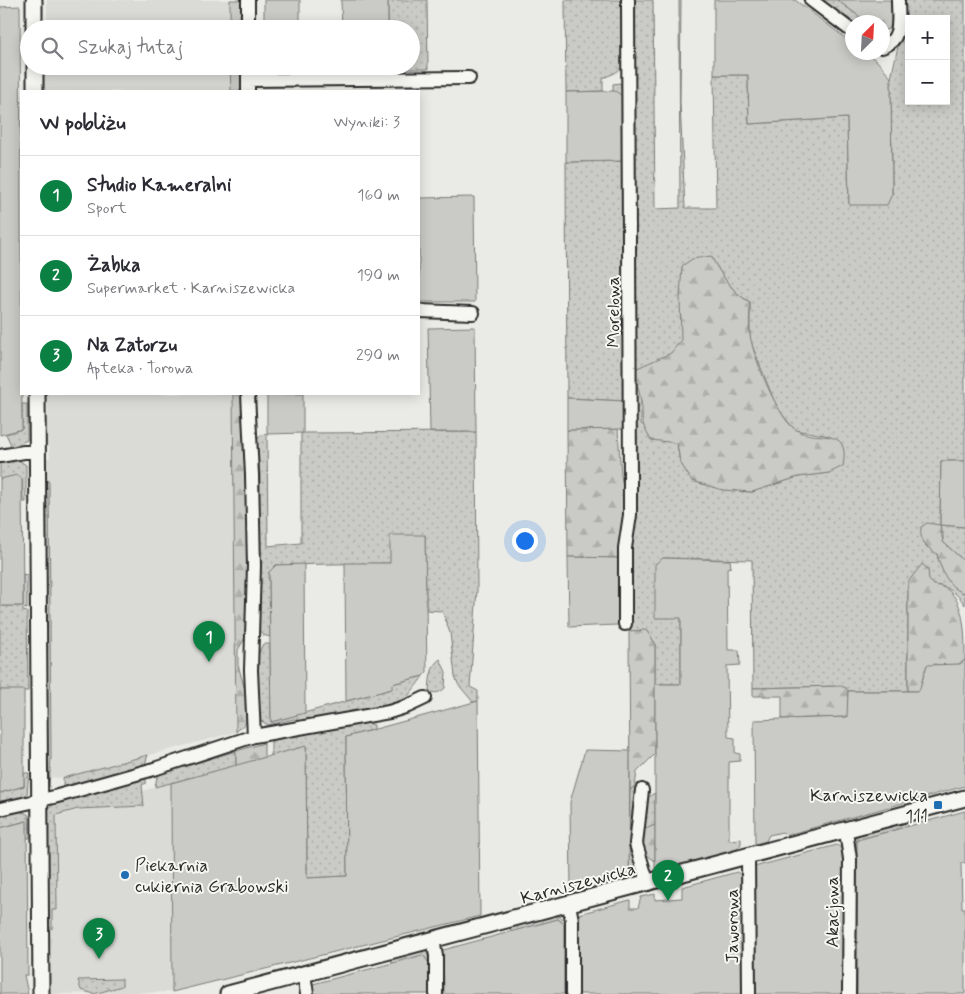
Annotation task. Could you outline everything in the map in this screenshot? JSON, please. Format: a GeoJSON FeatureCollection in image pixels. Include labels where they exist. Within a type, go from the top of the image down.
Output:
{"type":"FeatureCollection","features":[{"type":"Feature","properties":{"kind":"street"},"geometry":{"type":"LineString","coordinates":[[34,0],[34,20]]}},
{"type":"Feature","properties":{"kind":"street"},"geometry":{"type":"LineString","coordinates":[[248,0],[248,20]]}},
{"type":"Feature","properties":{"kind":"street","name":"Morelowa"},"geometry":{"type":"LineString","coordinates":[[625,624],[626,548],[630,515],[628,0]]}},
{"type":"Feature","properties":{"kind":"street"},"geometry":{"type":"LineString","coordinates":[[811,0],[845,26]]}},
{"type":"Feature","properties":{"kind":"street"},"geometry":{"type":"LineString","coordinates":[[890,44],[896,37],[899,26],[898,0]]}},
{"type":"Feature","properties":{"kind":"street"},"geometry":{"type":"LineString","coordinates":[[34,75],[35,90]]}},
{"type":"Feature","properties":{"kind":"street"},"geometry":{"type":"LineString","coordinates":[[248,85],[469,78]]}},
{"type":"Feature","properties":{"kind":"street"},"geometry":{"type":"LineString","coordinates":[[420,311],[473,313]]}},
{"type":"Feature","properties":{"kind":"street"},"geometry":{"type":"LineString","coordinates":[[37,395],[41,994]]}},
{"type":"Feature","properties":{"kind":"street"},"geometry":{"type":"LineString","coordinates":[[248,395],[254,566],[251,670],[254,736]]}},
{"type":"Feature","properties":{"kind":"street"},"geometry":{"type":"LineString","coordinates":[[0,456],[37,452]]}},
{"type":"Feature","properties":{"kind":"street"},"geometry":{"type":"LineString","coordinates":[[0,809],[166,765],[254,736],[389,712],[425,698]]}},
{"type":"Feature","properties":{"kind":"street"},"geometry":{"type":"LineString","coordinates":[[642,790],[636,844],[648,884]]}},
{"type":"Feature","properties":{"kind":"street","name":"Karniszewicka"},"geometry":{"type":"LineString","coordinates":[[228,994],[648,884],[965,798]]}},
{"type":"Feature","properties":{"kind":"street","name":"Akacjowa"},"geometry":{"type":"LineString","coordinates":[[846,831],[850,859],[849,994]]}},
{"type":"Feature","properties":{"kind":"street","name":"Jaworowa"},"geometry":{"type":"LineString","coordinates":[[748,857],[749,994]]}},
{"type":"Feature","properties":{"kind":"street"},"geometry":{"type":"LineString","coordinates":[[569,905],[572,920],[572,994]]}},
{"type":"Feature","properties":{"kind":"street"},"geometry":{"type":"LineString","coordinates":[[433,940],[436,956],[436,994]]}},
{"type":"Feature","properties":{"kind":"street"},"geometry":{"type":"LineString","coordinates":[[304,974],[307,994]]}},
{"type":"Feature","properties":{"kind":"shaded area"},"geometry":{"type":"Polygon","coordinates":[[[47,0],[230,0],[230,20],[47,20],[47,0]]]}},
{"type":"Feature","properties":{"kind":"shaded area"},"geometry":{"type":"Polygon","coordinates":[[[41,75],[230,75],[231,90],[41,90],[41,75]]]}},
{"type":"Feature","properties":{"kind":"shaded area"},"geometry":{"type":"Polygon","coordinates":[[[43,395],[233,395],[236,732],[64,778],[49,777],[49,481],[44,482],[44,458],[50,458],[49,446],[44,448],[44,417],[48,419],[48,401],[44,403],[43,395]]]}},
{"type":"Feature","properties":{"kind":"shaded area"},"geometry":{"type":"Polygon","coordinates":[[[171,783],[172,992],[49,994],[48,926],[51,928],[52,909],[57,909],[56,815],[171,783]]]}},
{"type":"Feature","properties":{"kind":"green space"},"geometry":{"type":"Polygon","coordinates":[[[230,0],[241,0],[242,20],[230,20],[230,0]]]}},
{"type":"Feature","properties":{"kind":"green space"},"geometry":{"type":"Polygon","coordinates":[[[264,0],[300,0],[300,20],[264,20],[264,0]]]}},
{"type":"Feature","properties":{"kind":"green space"},"geometry":{"type":"Polygon","coordinates":[[[341,0],[388,0],[388,20],[342,20],[341,0]]]}},
{"type":"Feature","properties":{"kind":"green space"},"geometry":{"type":"Polygon","coordinates":[[[388,0],[427,0],[428,69],[420,69],[420,20],[388,20],[388,0]]]}},
{"type":"Feature","properties":{"kind":"green space"},"geometry":{"type":"Polygon","coordinates":[[[565,0],[625,0],[623,66],[615,73],[603,78],[603,91],[566,92],[565,0]]]}},
{"type":"Feature","properties":{"kind":"green space"},"geometry":{"type":"Polygon","coordinates":[[[632,0],[653,0],[655,209],[680,208],[679,0],[681,0],[680,103],[685,208],[716,208],[714,75],[748,75],[749,124],[847,118],[849,205],[892,194],[891,78],[902,28],[901,0],[965,0],[965,461],[941,461],[940,525],[965,527],[965,562],[943,542],[943,532],[925,545],[937,554],[950,583],[965,593],[965,605],[952,591],[934,585],[929,580],[908,582],[908,691],[841,691],[841,686],[753,688],[752,560],[663,558],[681,618],[681,684],[655,684],[655,643],[646,630],[629,631],[632,600],[630,543],[632,0]],[[711,256],[682,371],[641,401],[641,424],[677,443],[680,462],[693,481],[723,490],[751,492],[798,477],[829,473],[830,436],[795,430],[777,408],[750,340],[750,302],[738,294],[722,275],[711,256]]]}},
{"type":"Feature","properties":{"kind":"green space"},"geometry":{"type":"Polygon","coordinates":[[[714,0],[795,0],[845,38],[845,60],[876,60],[891,78],[892,194],[887,205],[849,205],[847,118],[749,124],[748,75],[714,75],[714,0]]]}},
{"type":"Feature","properties":{"kind":"green space"},"geometry":{"type":"Polygon","coordinates":[[[818,0],[837,0],[857,15],[845,16],[818,0]]]}},
{"type":"Feature","properties":{"kind":"green space"},"geometry":{"type":"Polygon","coordinates":[[[837,0],[891,0],[891,28],[890,15],[857,15],[837,0]]]}},
{"type":"Feature","properties":{"kind":"green space"},"geometry":{"type":"Polygon","coordinates":[[[20,6],[20,395],[22,395],[22,429],[0,435],[0,7],[20,6]]]}},
{"type":"Feature","properties":{"kind":"green space"},"geometry":{"type":"Polygon","coordinates":[[[230,75],[242,75],[243,90],[231,90],[230,75]]]}},
{"type":"Feature","properties":{"kind":"green space"},"geometry":{"type":"Polygon","coordinates":[[[620,83],[626,101],[625,401],[567,398],[566,162],[624,161],[624,98],[613,91],[613,84],[620,83]]]}},
{"type":"Feature","properties":{"kind":"green space"},"geometry":{"type":"Polygon","coordinates":[[[615,91],[624,97],[624,161],[566,162],[566,92],[615,91]]]}},
{"type":"Feature","properties":{"kind":"green space"},"geometry":{"type":"Polygon","coordinates":[[[474,197],[475,302],[420,302],[420,198],[474,197]]]}},
{"type":"Feature","properties":{"kind":"green space"},"geometry":{"type":"Polygon","coordinates":[[[711,256],[732,288],[750,302],[750,336],[753,349],[768,388],[788,423],[803,433],[837,439],[842,444],[844,453],[843,466],[829,473],[798,477],[752,492],[723,490],[692,481],[680,462],[677,443],[651,440],[643,424],[635,369],[671,353],[681,340],[680,296],[682,266],[692,259],[711,256]]]}},
{"type":"Feature","properties":{"kind":"green space"},"geometry":{"type":"Polygon","coordinates":[[[475,327],[476,432],[430,432],[428,328],[475,327]]]}},
{"type":"Feature","properties":{"kind":"green space"},"geometry":{"type":"Polygon","coordinates":[[[233,395],[243,395],[250,575],[246,636],[238,650],[238,665],[246,693],[246,722],[236,732],[233,395]]]}},
{"type":"Feature","properties":{"kind":"green space"},"geometry":{"type":"Polygon","coordinates":[[[267,395],[303,395],[303,433],[267,434],[267,395]]]}},
{"type":"Feature","properties":{"kind":"green space"},"geometry":{"type":"Polygon","coordinates":[[[567,398],[625,401],[626,429],[567,430],[567,398]]]}},
{"type":"Feature","properties":{"kind":"green space"},"geometry":{"type":"Polygon","coordinates":[[[22,404],[27,404],[27,440],[12,447],[6,434],[22,429],[22,404]]]}},
{"type":"Feature","properties":{"kind":"green space"},"geometry":{"type":"Polygon","coordinates":[[[618,429],[621,475],[626,506],[619,558],[568,557],[567,430],[618,429]]]}},
{"type":"Feature","properties":{"kind":"green space"},"geometry":{"type":"Polygon","coordinates":[[[476,432],[477,590],[470,687],[478,691],[478,701],[473,702],[458,684],[455,676],[450,633],[442,611],[426,610],[425,535],[390,563],[276,565],[269,572],[270,637],[263,635],[258,629],[260,474],[257,440],[261,435],[267,434],[268,546],[301,543],[301,433],[476,432]]]}},
{"type":"Feature","properties":{"kind":"green space"},"geometry":{"type":"Polygon","coordinates":[[[17,459],[26,465],[26,502],[23,502],[22,479],[0,479],[0,462],[17,459]]]}},
{"type":"Feature","properties":{"kind":"green space"},"geometry":{"type":"Polygon","coordinates":[[[941,461],[965,461],[965,527],[940,525],[941,461]]]}},
{"type":"Feature","properties":{"kind":"green space"},"geometry":{"type":"Polygon","coordinates":[[[17,475],[22,479],[23,606],[0,606],[0,479],[17,475]]]}},
{"type":"Feature","properties":{"kind":"green space"},"geometry":{"type":"Polygon","coordinates":[[[49,481],[51,758],[49,787],[47,784],[44,482],[49,481]]]}},
{"type":"Feature","properties":{"kind":"green space"},"geometry":{"type":"Polygon","coordinates":[[[927,523],[940,525],[943,542],[965,562],[965,593],[959,591],[950,583],[943,572],[937,554],[922,540],[921,527],[927,523]]]}},
{"type":"Feature","properties":{"kind":"green space"},"geometry":{"type":"Polygon","coordinates":[[[390,535],[425,535],[427,672],[423,676],[392,684],[392,689],[346,701],[345,563],[390,563],[390,535]]]}},
{"type":"Feature","properties":{"kind":"green space"},"geometry":{"type":"Polygon","coordinates":[[[568,557],[619,558],[620,621],[617,625],[569,627],[568,557]]]}},
{"type":"Feature","properties":{"kind":"green space"},"geometry":{"type":"Polygon","coordinates":[[[663,558],[730,560],[731,567],[727,568],[728,650],[739,650],[740,665],[727,666],[728,737],[735,738],[735,753],[740,754],[740,761],[729,762],[729,840],[741,839],[741,844],[737,849],[655,871],[655,684],[681,684],[681,618],[655,618],[655,564],[663,558]]]}},
{"type":"Feature","properties":{"kind":"green space"},"geometry":{"type":"Polygon","coordinates":[[[304,564],[305,713],[271,722],[269,572],[276,565],[304,564]]]}},
{"type":"Feature","properties":{"kind":"green space"},"geometry":{"type":"Polygon","coordinates":[[[922,564],[928,569],[929,580],[934,585],[944,588],[952,594],[957,602],[961,612],[965,636],[965,660],[955,665],[934,664],[923,677],[920,691],[908,691],[908,582],[922,564]]]}},
{"type":"Feature","properties":{"kind":"green space"},"geometry":{"type":"Polygon","coordinates":[[[23,574],[27,575],[27,609],[23,608],[23,611],[27,612],[28,691],[0,690],[0,606],[23,606],[23,574]]]}},
{"type":"Feature","properties":{"kind":"green space"},"geometry":{"type":"Polygon","coordinates":[[[646,630],[655,643],[655,754],[637,772],[635,786],[630,790],[629,631],[646,630]]]}},
{"type":"Feature","properties":{"kind":"green space"},"geometry":{"type":"Polygon","coordinates":[[[263,644],[270,644],[271,722],[391,689],[392,684],[423,676],[400,704],[305,722],[294,719],[268,725],[260,720],[259,713],[258,655],[263,644]]]}},
{"type":"Feature","properties":{"kind":"green space"},"geometry":{"type":"Polygon","coordinates":[[[440,659],[446,672],[445,688],[435,693],[429,691],[431,674],[434,665],[440,659]]]}},
{"type":"Feature","properties":{"kind":"green space"},"geometry":{"type":"Polygon","coordinates":[[[965,660],[965,786],[787,835],[782,832],[769,835],[766,841],[755,844],[754,720],[847,717],[848,691],[919,691],[927,665],[960,664],[965,660]]]}},
{"type":"Feature","properties":{"kind":"green space"},"geometry":{"type":"Polygon","coordinates":[[[841,686],[848,691],[848,717],[782,719],[782,696],[753,696],[753,688],[841,686]]]}},
{"type":"Feature","properties":{"kind":"green space"},"geometry":{"type":"Polygon","coordinates":[[[0,690],[24,690],[24,786],[0,793],[0,690]]]}},
{"type":"Feature","properties":{"kind":"green space"},"geometry":{"type":"Polygon","coordinates":[[[478,701],[480,916],[172,992],[171,783],[306,746],[307,878],[347,876],[346,737],[478,701]]]}},
{"type":"Feature","properties":{"kind":"green space"},"geometry":{"type":"Polygon","coordinates":[[[361,721],[374,725],[374,729],[346,737],[347,876],[307,878],[306,747],[271,756],[271,739],[361,721]]]}},
{"type":"Feature","properties":{"kind":"green space"},"geometry":{"type":"Polygon","coordinates":[[[264,743],[264,758],[236,766],[236,751],[264,743]]]}},
{"type":"Feature","properties":{"kind":"green space"},"geometry":{"type":"Polygon","coordinates":[[[585,750],[630,751],[629,878],[571,893],[570,802],[585,750]]]}},
{"type":"Feature","properties":{"kind":"green space"},"geometry":{"type":"Polygon","coordinates":[[[236,751],[236,766],[155,787],[157,777],[162,773],[236,751]]]}},
{"type":"Feature","properties":{"kind":"green space"},"geometry":{"type":"Polygon","coordinates":[[[148,755],[144,767],[63,789],[63,778],[148,755]]]}},
{"type":"Feature","properties":{"kind":"green space"},"geometry":{"type":"Polygon","coordinates":[[[24,773],[29,773],[27,794],[19,799],[0,804],[0,793],[24,786],[24,773]]]}},
{"type":"Feature","properties":{"kind":"green space"},"geometry":{"type":"Polygon","coordinates":[[[146,777],[146,783],[142,785],[144,806],[78,809],[56,815],[57,910],[52,910],[52,929],[48,926],[47,811],[56,802],[146,777]]]}},
{"type":"Feature","properties":{"kind":"green space"},"geometry":{"type":"Polygon","coordinates":[[[635,786],[640,875],[629,878],[630,790],[635,786]]]}},
{"type":"Feature","properties":{"kind":"green space"},"geometry":{"type":"Polygon","coordinates":[[[655,793],[655,825],[645,829],[640,835],[647,813],[648,797],[655,793]]]}},
{"type":"Feature","properties":{"kind":"green space"},"geometry":{"type":"Polygon","coordinates":[[[21,811],[29,815],[30,838],[26,838],[26,821],[0,828],[0,816],[21,811]]]}},
{"type":"Feature","properties":{"kind":"green space"},"geometry":{"type":"Polygon","coordinates":[[[965,811],[965,863],[961,863],[962,908],[965,908],[965,994],[857,994],[857,840],[965,811]]]}},
{"type":"Feature","properties":{"kind":"green space"},"geometry":{"type":"Polygon","coordinates":[[[27,821],[28,975],[24,975],[28,994],[0,994],[0,828],[27,821]]]}},
{"type":"Feature","properties":{"kind":"green space"},"geometry":{"type":"Polygon","coordinates":[[[908,821],[909,826],[857,840],[857,855],[855,855],[853,840],[858,834],[908,821]]]}},
{"type":"Feature","properties":{"kind":"green space"},"geometry":{"type":"Polygon","coordinates":[[[655,825],[655,861],[640,850],[640,835],[645,829],[655,825]]]}},
{"type":"Feature","properties":{"kind":"green space"},"geometry":{"type":"Polygon","coordinates":[[[837,845],[843,850],[842,994],[755,994],[754,867],[837,845]]]}},
{"type":"Feature","properties":{"kind":"green space"},"geometry":{"type":"Polygon","coordinates":[[[737,872],[742,876],[743,994],[579,994],[579,914],[630,900],[630,908],[638,908],[641,897],[655,894],[655,900],[682,898],[682,887],[737,872]]]}},
{"type":"Feature","properties":{"kind":"green space"},"geometry":{"type":"Polygon","coordinates":[[[554,915],[561,917],[565,921],[565,937],[564,924],[558,919],[511,932],[510,927],[554,915]]]}},
{"type":"Feature","properties":{"kind":"green space"},"geometry":{"type":"Polygon","coordinates":[[[558,919],[564,924],[564,994],[444,994],[443,950],[558,919]]]}},
{"type":"Feature","properties":{"kind":"green space"},"geometry":{"type":"Polygon","coordinates":[[[422,950],[426,951],[430,959],[431,994],[429,994],[429,963],[423,955],[391,964],[393,957],[422,950]]]}},
{"type":"Feature","properties":{"kind":"green space"},"geometry":{"type":"Polygon","coordinates":[[[423,955],[429,963],[429,994],[314,994],[313,984],[423,955]]]}},
{"type":"Feature","properties":{"kind":"green space"},"geometry":{"type":"Polygon","coordinates":[[[122,979],[122,986],[94,994],[81,990],[78,980],[122,979]]]}},
{"type":"Feature","properties":{"kind":"place","name":"Studio Kameralni"},"geometry":{"type":"Point","coordinates":[209,662]}},
{"type":"Feature","properties":{"kind":"place","name":"Karniszewicka 111"},"geometry":{"type":"Point","coordinates":[938,805]}},
{"type":"Feature","properties":{"kind":"place","name":"Piekarnia cukiernia Grabowski"},"geometry":{"type":"Point","coordinates":[125,875]}},
{"type":"Feature","properties":{"kind":"place","name":"Żabka"},"geometry":{"type":"Point","coordinates":[668,901]}},
{"type":"Feature","properties":{"kind":"place","name":"Na Zatorzu"},"geometry":{"type":"Point","coordinates":[99,959]}}]}
